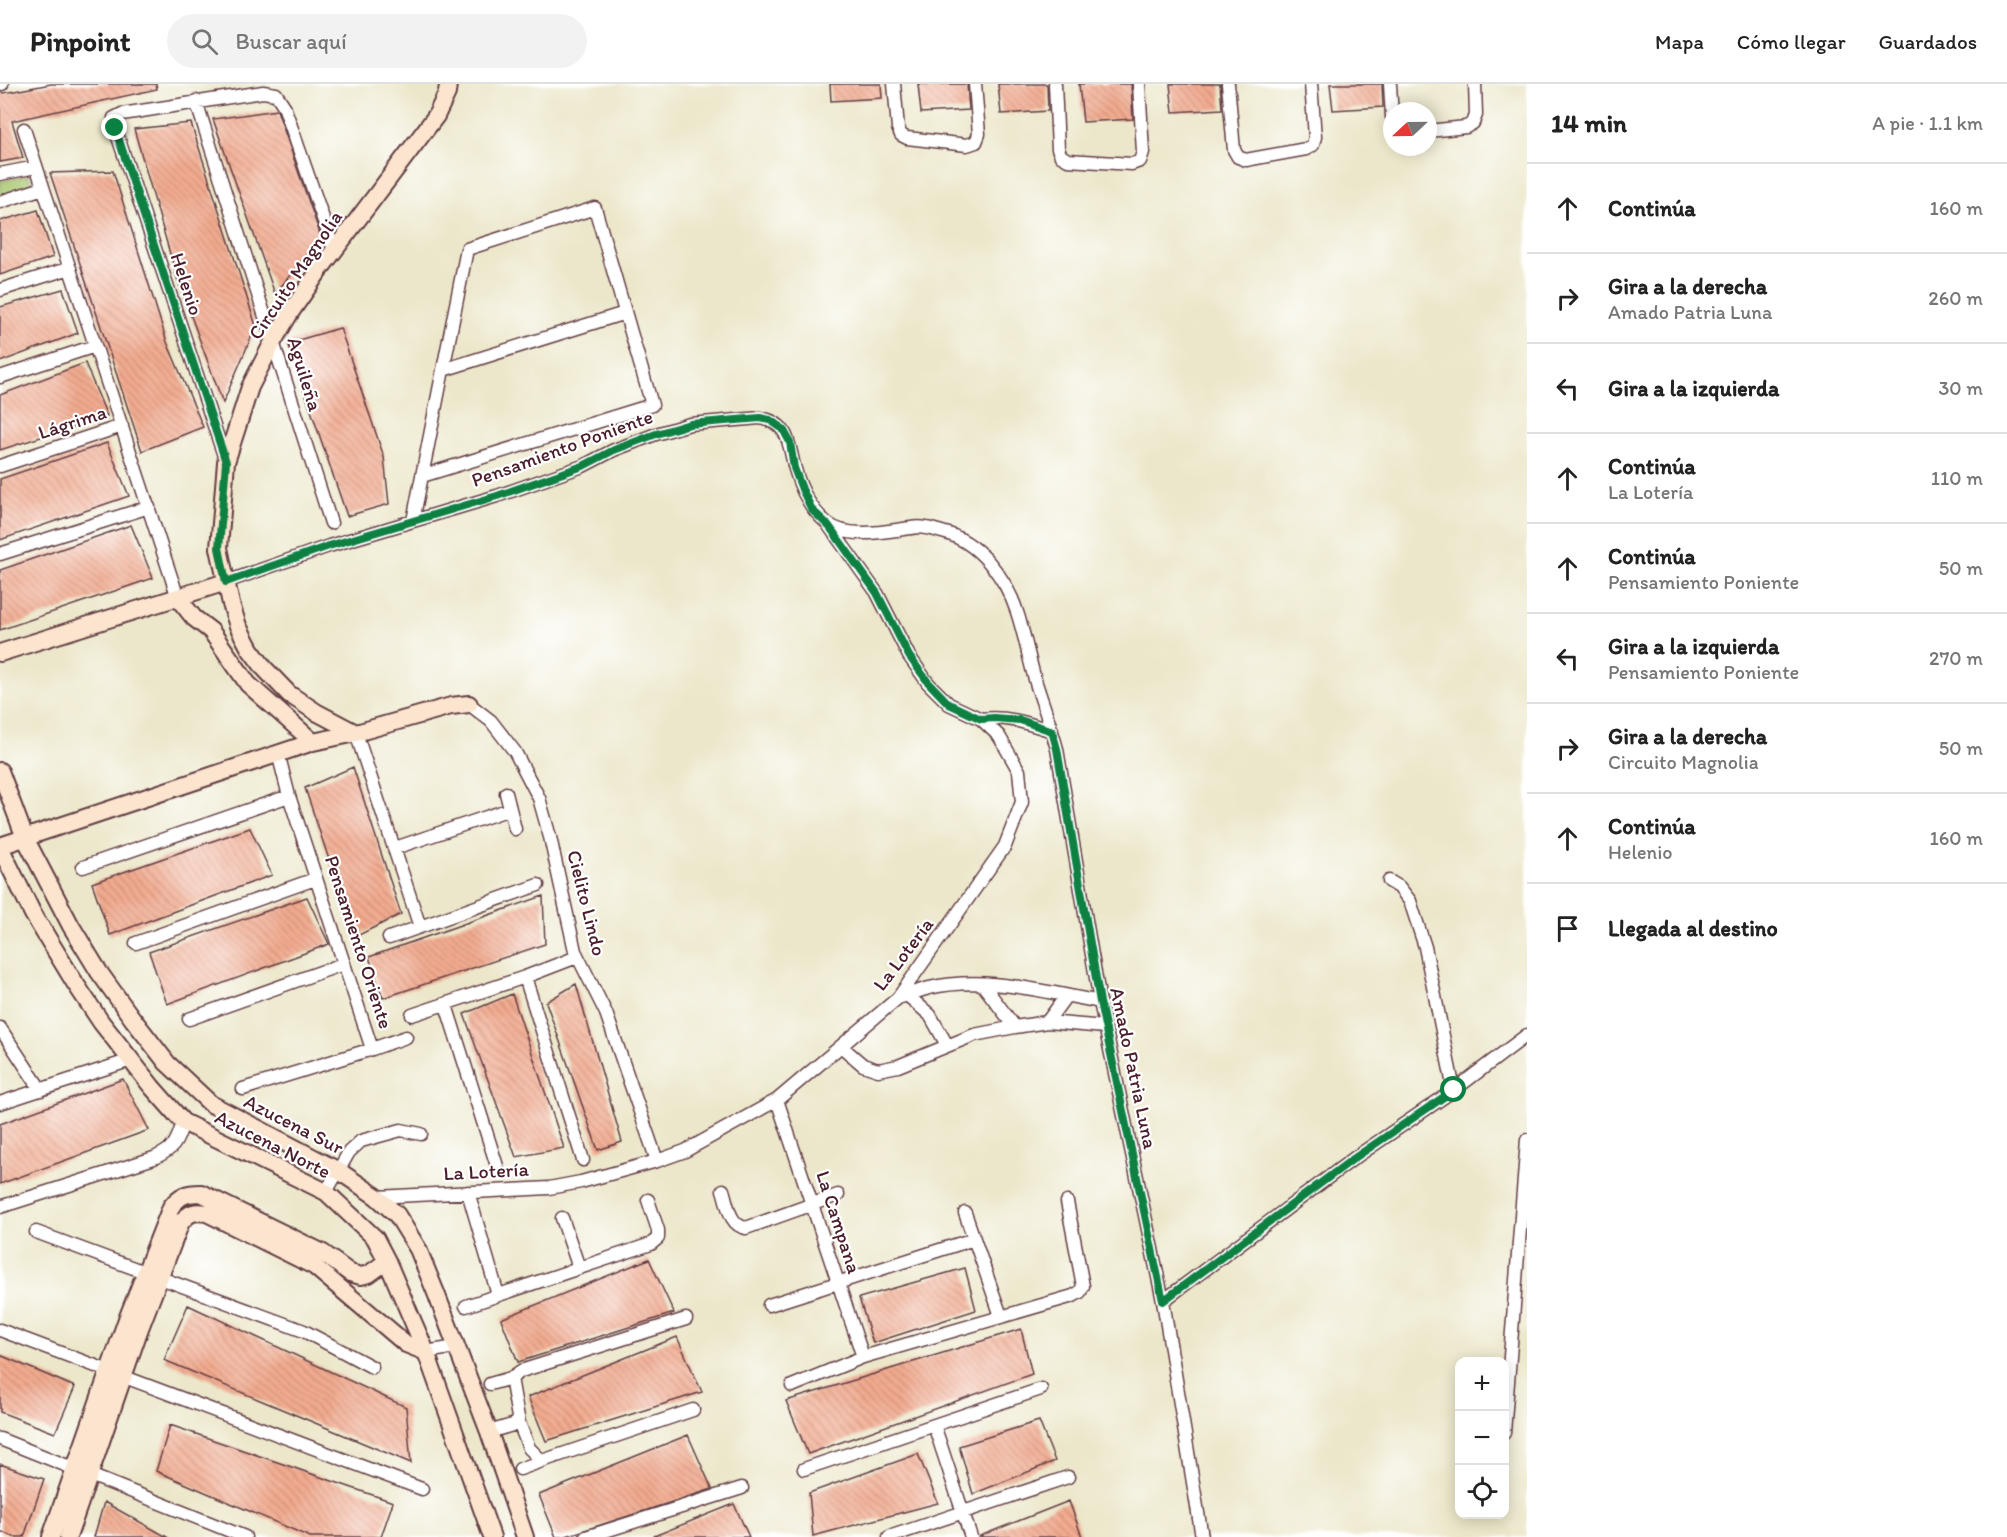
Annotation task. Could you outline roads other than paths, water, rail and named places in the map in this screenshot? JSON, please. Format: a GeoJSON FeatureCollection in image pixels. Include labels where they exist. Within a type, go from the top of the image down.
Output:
{"type":"FeatureCollection","features":[{"type":"Feature","properties":{"kind":"street","name":"Circuito Magnolia"},"geometry":{"type":"LineString","coordinates":[[356,733],[316,712],[289,694],[250,649],[238,626],[219,548],[226,462],[250,387],[274,340],[334,250],[436,116],[447,93],[448,84]]}},
{"type":"Feature","properties":{"kind":"street"},"geometry":{"type":"LineString","coordinates":[[894,84],[898,128],[901,135],[908,138],[967,145],[976,142],[979,134],[975,84]]}},
{"type":"Feature","properties":{"kind":"street"},"geometry":{"type":"LineString","coordinates":[[1055,84],[1058,150],[1061,156],[1068,160],[1132,164],[1140,161],[1143,152],[1139,84]]}},
{"type":"Feature","properties":{"kind":"street"},"geometry":{"type":"LineString","coordinates":[[1228,84],[1234,150],[1238,157],[1246,160],[1306,149],[1313,145],[1315,137],[1311,84]]}},
{"type":"Feature","properties":{"kind":"street"},"geometry":{"type":"LineString","coordinates":[[1390,84],[1391,102]]}},
{"type":"Feature","properties":{"kind":"street"},"geometry":{"type":"LineString","coordinates":[[1437,130],[1466,127],[1473,123],[1476,115],[1475,84]]}},
{"type":"Feature","properties":{"kind":"street"},"geometry":{"type":"LineString","coordinates":[[196,101],[263,92],[276,94],[284,106],[334,250]]}},
{"type":"Feature","properties":{"kind":"street","name":"Helenio"},"geometry":{"type":"LineString","coordinates":[[196,101],[122,114],[114,118],[115,128],[226,462]]}},
{"type":"Feature","properties":{"kind":"street","name":"Aguileña"},"geometry":{"type":"LineString","coordinates":[[196,101],[331,523]]}},
{"type":"Feature","properties":{"kind":"street"},"geometry":{"type":"LineString","coordinates":[[24,129],[178,598],[194,618],[211,631],[248,684],[313,742]]}},
{"type":"Feature","properties":{"kind":"street"},"geometry":{"type":"LineString","coordinates":[[0,174],[36,167]]}},
{"type":"Feature","properties":{"kind":"street"},"geometry":{"type":"LineString","coordinates":[[0,202],[43,188]]}},
{"type":"Feature","properties":{"kind":"street"},"geometry":{"type":"LineString","coordinates":[[413,521],[467,249],[595,208],[652,405],[422,476]]}},
{"type":"Feature","properties":{"kind":"street"},"geometry":{"type":"LineString","coordinates":[[0,290],[70,268]]}},
{"type":"Feature","properties":{"kind":"street"},"geometry":{"type":"LineString","coordinates":[[443,370],[625,313]]}},
{"type":"Feature","properties":{"kind":"street"},"geometry":{"type":"LineString","coordinates":[[0,377],[95,346]]}},
{"type":"Feature","properties":{"kind":"street","name":"Pensamiento Poniente"},"geometry":{"type":"LineString","coordinates":[[0,653],[178,598],[329,546],[497,496],[583,466],[614,450],[656,434],[690,424],[760,418],[770,420],[783,429],[790,442],[794,468],[802,489],[812,510],[829,526]]}},
{"type":"Feature","properties":{"kind":"street","name":"Lágrima"},"geometry":{"type":"LineString","coordinates":[[0,466],[122,426]]}},
{"type":"Feature","properties":{"kind":"street"},"geometry":{"type":"LineString","coordinates":[[0,554],[148,507]]}},
{"type":"Feature","properties":{"kind":"street","name":"Amado Patria Luna"},"geometry":{"type":"LineString","coordinates":[[829,526],[859,534],[920,526],[952,534],[980,551],[1001,580],[1017,610],[1059,760],[1100,1002],[1163,1301],[1202,1537]]}},
{"type":"Feature","properties":{"kind":"street","name":"La Lotería"},"geometry":{"type":"LineString","coordinates":[[377,1197],[549,1188],[571,1184],[657,1161],[685,1150],[777,1100],[902,997],[1005,846],[1022,802],[1019,771],[999,736],[981,719],[949,704],[928,682],[909,656],[877,593],[829,526]]}},
{"type":"Feature","properties":{"kind":"street"},"geometry":{"type":"LineString","coordinates":[[0,847],[313,742],[356,733],[451,706],[469,704]]}},
{"type":"Feature","properties":{"kind":"street","name":"Cielito Lindo"},"geometry":{"type":"LineString","coordinates":[[469,704],[491,721],[515,752],[539,798],[577,957],[606,1013],[657,1161]]}},
{"type":"Feature","properties":{"kind":"street"},"geometry":{"type":"LineString","coordinates":[[981,719],[1020,720],[1052,731]]}},
{"type":"Feature","properties":{"kind":"street"},"geometry":{"type":"LineString","coordinates":[[356,733],[420,927]]}},
{"type":"Feature","properties":{"kind":"street","name":"Pensamiento Oriente"},"geometry":{"type":"LineString","coordinates":[[243,1089],[372,1049],[315,879],[289,796],[279,753]]}},
{"type":"Feature","properties":{"kind":"street","name":"Azucena Sur"},"geometry":{"type":"LineString","coordinates":[[0,771],[25,838],[71,926],[99,972],[167,1063],[211,1104],[339,1171],[377,1197],[397,1215],[418,1249],[489,1432],[525,1537]]}},
{"type":"Feature","properties":{"kind":"street"},"geometry":{"type":"LineString","coordinates":[[506,794],[515,829]]}},
{"type":"Feature","properties":{"kind":"street"},"geometry":{"type":"LineString","coordinates":[[83,867],[289,796]]}},
{"type":"Feature","properties":{"kind":"street"},"geometry":{"type":"LineString","coordinates":[[394,848],[510,809]]}},
{"type":"Feature","properties":{"kind":"street","name":"Azucena Norte"},"geometry":{"type":"LineString","coordinates":[[0,847],[16,883],[52,947],[101,1022],[183,1122],[326,1192],[375,1238],[426,1352],[492,1537]]}},
{"type":"Feature","properties":{"kind":"street"},"geometry":{"type":"LineString","coordinates":[[136,943],[315,879]]}},
{"type":"Feature","properties":{"kind":"street"},"geometry":{"type":"LineString","coordinates":[[1389,881],[1399,887],[1410,901],[1422,938],[1454,1090]]}},
{"type":"Feature","properties":{"kind":"street"},"geometry":{"type":"LineString","coordinates":[[389,938],[538,885]]}},
{"type":"Feature","properties":{"kind":"street"},"geometry":{"type":"LineString","coordinates":[[412,1015],[525,978],[577,957]]}},
{"type":"Feature","properties":{"kind":"street"},"geometry":{"type":"LineString","coordinates":[[189,1019],[343,964]]}},
{"type":"Feature","properties":{"kind":"street"},"geometry":{"type":"LineString","coordinates":[[525,978],[583,1160]]}},
{"type":"Feature","properties":{"kind":"street"},"geometry":{"type":"LineString","coordinates":[[902,997],[930,988],[961,984],[1015,987],[1100,1002]]}},
{"type":"Feature","properties":{"kind":"street"},"geometry":{"type":"LineString","coordinates":[[983,985],[1016,1027]]}},
{"type":"Feature","properties":{"kind":"street"},"geometry":{"type":"LineString","coordinates":[[1047,1022],[1066,996]]}},
{"type":"Feature","properties":{"kind":"street"},"geometry":{"type":"LineString","coordinates":[[902,997],[930,1015],[946,1045]]}},
{"type":"Feature","properties":{"kind":"street"},"geometry":{"type":"LineString","coordinates":[[446,1005],[497,1166]]}},
{"type":"Feature","properties":{"kind":"street"},"geometry":{"type":"LineString","coordinates":[[842,1047],[863,1065],[878,1070],[898,1066],[974,1035],[1016,1027],[1047,1022],[1105,1027]]}},
{"type":"Feature","properties":{"kind":"street"},"geometry":{"type":"LineString","coordinates":[[0,1028],[41,1090]]}},
{"type":"Feature","properties":{"kind":"street"},"geometry":{"type":"LineString","coordinates":[[1163,1301],[1353,1159],[1454,1090],[1527,1035]]}},
{"type":"Feature","properties":{"kind":"street"},"geometry":{"type":"LineString","coordinates":[[372,1049],[406,1037]]}},
{"type":"Feature","properties":{"kind":"street"},"geometry":{"type":"LineString","coordinates":[[0,1103],[131,1060]]}},
{"type":"Feature","properties":{"kind":"street","name":"La Campana"},"geometry":{"type":"LineString","coordinates":[[777,1100],[863,1357]]}},
{"type":"Feature","properties":{"kind":"street"},"geometry":{"type":"LineString","coordinates":[[0,1207],[154,1158],[168,1151],[176,1142],[183,1122]]}},
{"type":"Feature","properties":{"kind":"street"},"geometry":{"type":"LineString","coordinates":[[326,1192],[349,1152],[361,1141],[401,1130],[421,1134]]}},
{"type":"Feature","properties":{"kind":"street"},"geometry":{"type":"LineString","coordinates":[[1506,1411],[1527,1140]]}},
{"type":"Feature","properties":{"kind":"street"},"geometry":{"type":"LineString","coordinates":[[723,1190],[734,1223],[746,1228],[838,1195]]}},
{"type":"Feature","properties":{"kind":"street"},"geometry":{"type":"LineString","coordinates":[[51,1537],[82,1471],[152,1276],[171,1207],[177,1199],[186,1194],[201,1192],[323,1253],[350,1273],[361,1276],[369,1274],[387,1261]]}},
{"type":"Feature","properties":{"kind":"street"},"geometry":{"type":"LineString","coordinates":[[468,1192],[498,1295]]}},
{"type":"Feature","properties":{"kind":"street"},"geometry":{"type":"LineString","coordinates":[[466,1306],[651,1244],[658,1238],[658,1230],[648,1200]]}},
{"type":"Feature","properties":{"kind":"street"},"geometry":{"type":"LineString","coordinates":[[792,1386],[863,1357],[1073,1296],[1080,1292],[1083,1286],[1067,1202]]}},
{"type":"Feature","properties":{"kind":"street"},"geometry":{"type":"LineString","coordinates":[[152,1276],[181,1222],[188,1214],[196,1211],[207,1213],[314,1266],[406,1344],[426,1352],[456,1347]]}},
{"type":"Feature","properties":{"kind":"street"},"geometry":{"type":"LineString","coordinates":[[965,1213],[1001,1316]]}},
{"type":"Feature","properties":{"kind":"street"},"geometry":{"type":"LineString","coordinates":[[562,1218],[579,1268]]}},
{"type":"Feature","properties":{"kind":"street"},"geometry":{"type":"LineString","coordinates":[[36,1232],[304,1331],[372,1366]]}},
{"type":"Feature","properties":{"kind":"street"},"geometry":{"type":"LineString","coordinates":[[769,1305],[974,1239]]}},
{"type":"Feature","properties":{"kind":"street"},"geometry":{"type":"LineString","coordinates":[[490,1384],[511,1378],[521,1371],[686,1319]]}},
{"type":"Feature","properties":{"kind":"street"},"geometry":{"type":"LineString","coordinates":[[0,1330],[422,1489]]}},
{"type":"Feature","properties":{"kind":"street"},"geometry":{"type":"LineString","coordinates":[[511,1378],[519,1423],[529,1448],[542,1461]]}},
{"type":"Feature","properties":{"kind":"street"},"geometry":{"type":"LineString","coordinates":[[804,1469],[1041,1389]]}},
{"type":"Feature","properties":{"kind":"street"},"geometry":{"type":"LineString","coordinates":[[520,1469],[693,1410]]}},
{"type":"Feature","properties":{"kind":"street"},"geometry":{"type":"LineString","coordinates":[[489,1432],[519,1423]]}},
{"type":"Feature","properties":{"kind":"street"},"geometry":{"type":"LineString","coordinates":[[934,1425],[971,1537]]}},
{"type":"Feature","properties":{"kind":"street"},"geometry":{"type":"LineString","coordinates":[[0,1438],[245,1537]]}},
{"type":"Feature","properties":{"kind":"street"},"geometry":{"type":"LineString","coordinates":[[68,1537],[82,1471]]}},
{"type":"Feature","properties":{"kind":"street"},"geometry":{"type":"LineString","coordinates":[[889,1537],[1068,1477]]}},
{"type":"Feature","properties":{"kind":"street"},"geometry":{"type":"LineString","coordinates":[[586,1537],[742,1488]]}}]}
